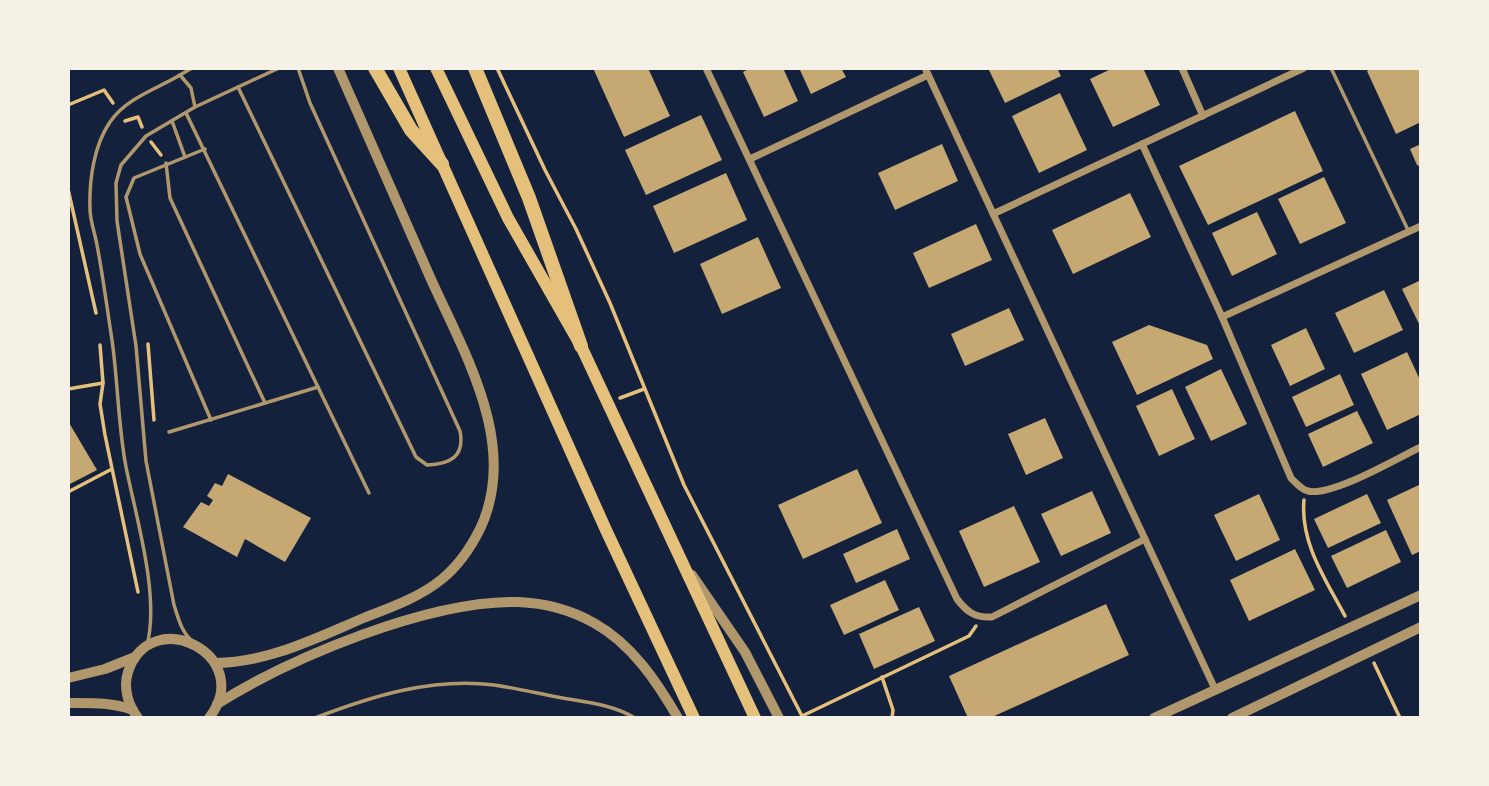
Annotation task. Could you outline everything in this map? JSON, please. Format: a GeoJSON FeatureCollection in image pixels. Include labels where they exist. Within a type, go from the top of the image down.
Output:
{"type":"FeatureCollection","features":[{"type":"Feature","properties":{"kind":"highway"},"geometry":{"type":"LineString","coordinates":[[375,68],[411,130],[442,164]]}},
{"type":"Feature","properties":{"kind":"highway"},"geometry":{"type":"LineString","coordinates":[[400,68],[606,530],[694,718]]}},
{"type":"Feature","properties":{"kind":"highway"},"geometry":{"type":"LineString","coordinates":[[436,68],[509,218],[581,346],[755,718]]}},
{"type":"Feature","properties":{"kind":"highway"},"geometry":{"type":"LineString","coordinates":[[475,68],[529,198],[581,346]]}},
{"type":"Feature","properties":{"kind":"street"},"geometry":{"type":"LineString","coordinates":[[215,663],[247,661],[275,653],[389,608],[431,587],[456,566],[475,538],[488,506],[493,484],[493,440],[481,397],[458,338],[338,68]]}},
{"type":"Feature","properties":{"kind":"street"},"geometry":{"type":"LineString","coordinates":[[706,68],[957,599],[967,612],[982,618],[992,617],[1145,539]]}},
{"type":"Feature","properties":{"kind":"street"},"geometry":{"type":"LineString","coordinates":[[1182,68],[1203,116]]}},
{"type":"Feature","properties":{"kind":"street"},"geometry":{"type":"LineString","coordinates":[[993,214],[1304,68]]}},
{"type":"Feature","properties":{"kind":"street"},"geometry":{"type":"LineString","coordinates":[[750,159],[927,72],[1215,690]]}},
{"type":"Feature","properties":{"kind":"street"},"geometry":{"type":"LineString","coordinates":[[1142,144],[1222,317],[1291,478],[1306,491],[1323,492],[1421,447]]}},
{"type":"Feature","properties":{"kind":"street"},"geometry":{"type":"LineString","coordinates":[[1222,317],[1421,226]]}},
{"type":"Feature","properties":{"kind":"street"},"geometry":{"type":"LineString","coordinates":[[682,562],[746,652],[779,718]]}},
{"type":"Feature","properties":{"kind":"street"},"geometry":{"type":"LineString","coordinates":[[1154,718],[1421,594]]}},
{"type":"Feature","properties":{"kind":"street"},"geometry":{"type":"LineString","coordinates":[[217,704],[285,667],[391,625],[445,611],[501,602],[520,602],[568,612],[611,634],[643,666],[678,718]]}},
{"type":"Feature","properties":{"kind":"street"},"geometry":{"type":"LineString","coordinates":[[1236,717],[1421,627]]}},
{"type":"Feature","properties":{"kind":"street"},"geometry":{"type":"LineString","coordinates":[[136,714],[128,697],[126,683],[129,669],[146,647],[160,640],[174,638],[196,644],[215,663],[220,681],[217,704],[209,718]]}},
{"type":"Feature","properties":{"kind":"street"},"geometry":{"type":"LineString","coordinates":[[68,678],[106,669],[136,657]]}},
{"type":"Feature","properties":{"kind":"street"},"geometry":{"type":"LineString","coordinates":[[68,703],[119,705],[136,714]]}},
{"type":"Feature","properties":{"kind":"lane"},"geometry":{"type":"LineString","coordinates":[[146,647],[151,622],[149,595],[139,526],[125,464],[113,344],[90,211],[91,175],[108,124],[118,111],[192,68]]}},
{"type":"Feature","properties":{"kind":"lane"},"geometry":{"type":"LineString","coordinates":[[196,644],[186,635],[174,605],[148,474],[136,346],[117,221],[116,183],[121,164],[146,136],[195,107],[279,68]]}},
{"type":"Feature","properties":{"kind":"lane"},"geometry":{"type":"LineString","coordinates":[[239,87],[416,457],[427,465],[440,464],[454,458],[462,443],[460,431],[310,103],[298,68]]}},
{"type":"Feature","properties":{"kind":"lane"},"geometry":{"type":"LineString","coordinates":[[1331,68],[1409,232]]}},
{"type":"Feature","properties":{"kind":"lane"},"geometry":{"type":"LineString","coordinates":[[180,75],[191,88],[195,107]]}},
{"type":"Feature","properties":{"kind":"lane"},"geometry":{"type":"LineString","coordinates":[[186,113],[369,493]]}},
{"type":"Feature","properties":{"kind":"lane"},"geometry":{"type":"LineString","coordinates":[[172,121],[185,157]]}},
{"type":"Feature","properties":{"kind":"lane"},"geometry":{"type":"LineString","coordinates":[[205,149],[134,177],[126,197],[140,254],[211,420]]}},
{"type":"Feature","properties":{"kind":"lane"},"geometry":{"type":"LineString","coordinates":[[166,163],[170,198],[265,403]]}},
{"type":"Feature","properties":{"kind":"lane"},"geometry":{"type":"LineString","coordinates":[[169,432],[318,387]]}},
{"type":"Feature","properties":{"kind":"lane"},"geometry":{"type":"LineString","coordinates":[[315,718],[393,692],[432,685],[468,683],[493,685],[614,708],[635,718]]}},
{"type":"Feature","properties":{"kind":"path"},"geometry":{"type":"LineString","coordinates":[[497,68],[576,229],[684,485],[802,717],[969,636],[982,618]]}},
{"type":"Feature","properties":{"kind":"path"},"geometry":{"type":"LineString","coordinates":[[68,189],[97,320]]}},
{"type":"Feature","properties":{"kind":"path"},"geometry":{"type":"LineString","coordinates":[[100,340],[103,383],[100,404],[139,600]]}},
{"type":"Feature","properties":{"kind":"path"},"geometry":{"type":"LineString","coordinates":[[68,388],[103,383]]}},
{"type":"Feature","properties":{"kind":"path"},"geometry":{"type":"LineString","coordinates":[[608,403],[644,389]]}},
{"type":"Feature","properties":{"kind":"path"},"geometry":{"type":"LineString","coordinates":[[68,492],[111,469]]}},
{"type":"Feature","properties":{"kind":"path"},"geometry":{"type":"LineString","coordinates":[[1306,491],[1304,517],[1308,543],[1350,627]]}},
{"type":"Feature","properties":{"kind":"path"},"geometry":{"type":"LineString","coordinates":[[1369,652],[1400,718]]}},
{"type":"Feature","properties":{"kind":"path"},"geometry":{"type":"LineString","coordinates":[[883,677],[893,710],[892,718]]}},
{"type":"Feature","properties":{"kind":"building"},"geometry":{"type":"Polygon","coordinates":[[[593,68],[648,68],[670,116],[624,137],[593,68]]]}},
{"type":"Feature","properties":{"kind":"building"},"geometry":{"type":"Polygon","coordinates":[[[750,68],[783,68],[798,101],[764,117],[743,72],[750,68]]]}},
{"type":"Feature","properties":{"kind":"building"},"geometry":{"type":"Polygon","coordinates":[[[799,68],[841,68],[846,77],[811,94],[799,68]]]}},
{"type":"Feature","properties":{"kind":"building"},"geometry":{"type":"Polygon","coordinates":[[[988,68],[1057,68],[1061,76],[1005,103],[988,68]]]}},
{"type":"Feature","properties":{"kind":"building"},"geometry":{"type":"Polygon","coordinates":[[[1113,68],[1143,68],[1160,105],[1113,127],[1090,79],[1113,68]]]}},
{"type":"Feature","properties":{"kind":"building"},"geometry":{"type":"Polygon","coordinates":[[[1373,68],[1421,68],[1421,122],[1396,134],[1367,71],[1373,68]]]}},
{"type":"Feature","properties":{"kind":"building"},"geometry":{"type":"Polygon","coordinates":[[[1060,93],[1087,150],[1039,173],[1012,116],[1060,93]]]}},
{"type":"Feature","properties":{"kind":"building"},"geometry":{"type":"Polygon","coordinates":[[[1295,111],[1323,171],[1208,225],[1179,166],[1295,111]]]}},
{"type":"Feature","properties":{"kind":"building"},"geometry":{"type":"Polygon","coordinates":[[[701,115],[722,160],[646,195],[625,150],[701,115]]]}},
{"type":"Feature","properties":{"kind":"building"},"geometry":{"type":"Polygon","coordinates":[[[942,144],[958,181],[895,210],[878,173],[942,144]]]}},
{"type":"Feature","properties":{"kind":"building"},"geometry":{"type":"Polygon","coordinates":[[[1421,144],[1421,167],[1417,165],[1410,149],[1421,144]]]}},
{"type":"Feature","properties":{"kind":"building"},"geometry":{"type":"Polygon","coordinates":[[[726,173],[747,220],[674,253],[653,206],[726,173]]]}},
{"type":"Feature","properties":{"kind":"building"},"geometry":{"type":"Polygon","coordinates":[[[1324,177],[1346,223],[1300,244],[1278,199],[1324,177]]]}},
{"type":"Feature","properties":{"kind":"building"},"geometry":{"type":"Polygon","coordinates":[[[1130,193],[1151,237],[1073,274],[1052,230],[1130,193]]]}},
{"type":"Feature","properties":{"kind":"building"},"geometry":{"type":"Polygon","coordinates":[[[1257,212],[1277,254],[1232,276],[1212,233],[1257,212]]]}},
{"type":"Feature","properties":{"kind":"building"},"geometry":{"type":"Polygon","coordinates":[[[976,224],[992,260],[929,288],[913,253],[976,224]]]}},
{"type":"Feature","properties":{"kind":"building"},"geometry":{"type":"Polygon","coordinates":[[[758,237],[781,288],[722,314],[700,264],[758,237]]]}},
{"type":"Feature","properties":{"kind":"building"},"geometry":{"type":"Polygon","coordinates":[[[1421,280],[1421,328],[1402,289],[1421,280]]]}},
{"type":"Feature","properties":{"kind":"building"},"geometry":{"type":"Polygon","coordinates":[[[1384,290],[1403,330],[1354,353],[1335,313],[1384,290]]]}},
{"type":"Feature","properties":{"kind":"building"},"geometry":{"type":"Polygon","coordinates":[[[1009,308],[1024,340],[965,366],[951,334],[1009,308]]]}},
{"type":"Feature","properties":{"kind":"building"},"geometry":{"type":"Polygon","coordinates":[[[1149,325],[1207,345],[1213,359],[1137,395],[1112,342],[1149,325]]]}},
{"type":"Feature","properties":{"kind":"building"},"geometry":{"type":"Polygon","coordinates":[[[1306,328],[1325,369],[1290,386],[1271,345],[1306,328]]]}},
{"type":"Feature","properties":{"kind":"building"},"geometry":{"type":"Polygon","coordinates":[[[1407,352],[1421,382],[1421,414],[1387,430],[1361,374],[1407,352]]]}},
{"type":"Feature","properties":{"kind":"building"},"geometry":{"type":"Polygon","coordinates":[[[1221,369],[1247,424],[1211,441],[1185,387],[1221,369]]]}},
{"type":"Feature","properties":{"kind":"building"},"geometry":{"type":"Polygon","coordinates":[[[1340,374],[1354,405],[1306,427],[1292,397],[1340,374]]]}},
{"type":"Feature","properties":{"kind":"building"},"geometry":{"type":"Polygon","coordinates":[[[1172,389],[1195,439],[1159,456],[1136,406],[1172,389]]]}},
{"type":"Feature","properties":{"kind":"building"},"geometry":{"type":"Polygon","coordinates":[[[1357,411],[1373,443],[1323,467],[1308,434],[1357,411]]]}},
{"type":"Feature","properties":{"kind":"building"},"geometry":{"type":"Polygon","coordinates":[[[1045,418],[1063,458],[1026,475],[1008,434],[1045,418]]]}},
{"type":"Feature","properties":{"kind":"building"},"geometry":{"type":"Polygon","coordinates":[[[68,421],[97,470],[68,485],[68,421]]]}},
{"type":"Feature","properties":{"kind":"building"},"geometry":{"type":"Polygon","coordinates":[[[857,469],[882,523],[803,559],[778,505],[857,469]]]}},
{"type":"Feature","properties":{"kind":"building"},"geometry":{"type":"Polygon","coordinates":[[[228,474],[311,518],[285,562],[245,539],[237,557],[183,527],[201,502],[209,506],[213,500],[207,496],[215,483],[222,486],[228,474]]]}},
{"type":"Feature","properties":{"kind":"building"},"geometry":{"type":"Polygon","coordinates":[[[1421,484],[1421,551],[1412,555],[1387,500],[1421,484]]]}},
{"type":"Feature","properties":{"kind":"building"},"geometry":{"type":"Polygon","coordinates":[[[1092,491],[1111,533],[1061,556],[1041,514],[1092,491]]]}},
{"type":"Feature","properties":{"kind":"building"},"geometry":{"type":"Polygon","coordinates":[[[1259,494],[1280,540],[1236,561],[1214,515],[1259,494]]]}},
{"type":"Feature","properties":{"kind":"building"},"geometry":{"type":"Polygon","coordinates":[[[1367,494],[1381,523],[1328,548],[1314,519],[1367,494]]]}},
{"type":"Feature","properties":{"kind":"building"},"geometry":{"type":"Polygon","coordinates":[[[1014,506],[1040,562],[984,587],[959,531],[1014,506]]]}},
{"type":"Feature","properties":{"kind":"building"},"geometry":{"type":"Polygon","coordinates":[[[897,529],[910,559],[856,583],[843,554],[897,529]]]}},
{"type":"Feature","properties":{"kind":"building"},"geometry":{"type":"Polygon","coordinates":[[[1386,530],[1401,562],[1347,588],[1331,556],[1386,530]]]}},
{"type":"Feature","properties":{"kind":"building"},"geometry":{"type":"Polygon","coordinates":[[[1295,549],[1315,590],[1249,621],[1230,580],[1295,549]]]}},
{"type":"Feature","properties":{"kind":"building"},"geometry":{"type":"Polygon","coordinates":[[[885,580],[899,610],[844,635],[830,605],[885,580]]]}},
{"type":"Feature","properties":{"kind":"building"},"geometry":{"type":"Polygon","coordinates":[[[1106,604],[1129,655],[990,718],[968,718],[949,676],[1106,604]]]}},
{"type":"Feature","properties":{"kind":"building"},"geometry":{"type":"Polygon","coordinates":[[[919,607],[935,641],[874,669],[859,634],[919,607]]]}}]}
